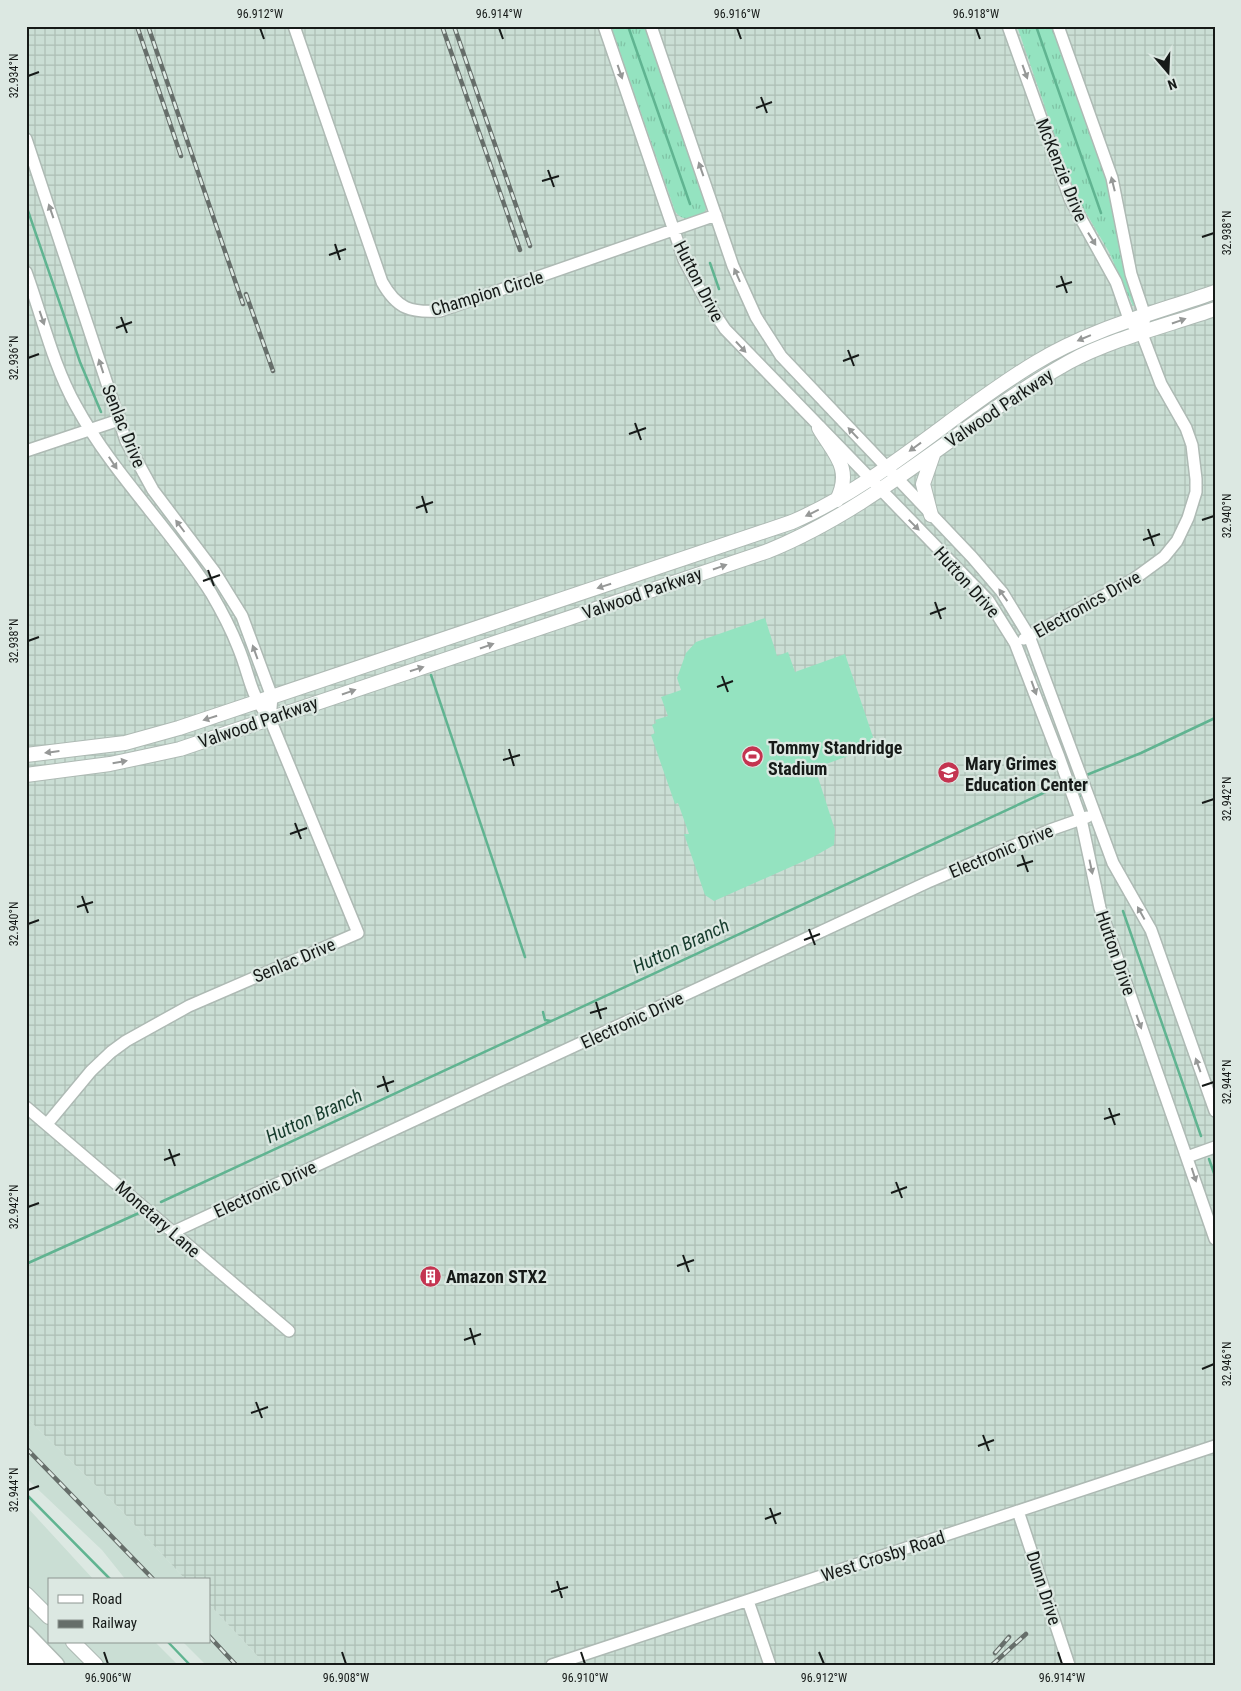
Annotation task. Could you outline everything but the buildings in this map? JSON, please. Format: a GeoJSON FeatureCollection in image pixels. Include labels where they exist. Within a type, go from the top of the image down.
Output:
{"type":"FeatureCollection","features":[{"type":"Feature","properties":{"kind":"highway"},"geometry":{"type":"LineString","coordinates":[[26,1634],[56,1665]]}},
{"type":"Feature","properties":{"kind":"highway"},"geometry":{"type":"LineString","coordinates":[[26,1654],[36,1665]]}},
{"type":"Feature","properties":{"kind":"main road","name":"Valwood Parkway"},"geometry":{"type":"LineString","coordinates":[[26,775],[143,758],[180,748],[657,588],[796,539],[831,522],[880,491],[891,473],[1034,364],[1062,347],[1215,292]]}},
{"type":"Feature","properties":{"kind":"main road","name":"Valwood Parkway"},"geometry":{"type":"LineString","coordinates":[[26,755],[139,740],[435,644],[792,522],[837,500],[869,480],[891,473],[934,452],[1070,362],[1097,349],[1215,309]]}},
{"type":"Feature","properties":{"kind":"main road"},"geometry":{"type":"LineString","coordinates":[[820,428],[836,452],[842,466],[844,478],[837,500]]}},
{"type":"Feature","properties":{"kind":"main road"},"geometry":{"type":"LineString","coordinates":[[931,515],[923,484],[934,452]]}},
{"type":"Feature","properties":{"kind":"main road"},"geometry":{"type":"LineString","coordinates":[[650,571],[657,588]]}},
{"type":"Feature","properties":{"kind":"main road"},"geometry":{"type":"LineString","coordinates":[[435,644],[441,661]]}},
{"type":"Feature","properties":{"kind":"main road"},"geometry":{"type":"LineString","coordinates":[[139,740],[143,758]]}},
{"type":"Feature","properties":{"kind":"main road"},"geometry":{"type":"LineString","coordinates":[[26,1594],[48,1616]]}},
{"type":"Feature","properties":{"kind":"main road"},"geometry":{"type":"LineString","coordinates":[[75,1644],[96,1665]]}},
{"type":"Feature","properties":{"kind":"street","name":"Champion Circle"},"geometry":{"type":"LineString","coordinates":[[294,26],[382,282],[390,296],[406,309],[421,312],[440,311],[716,216]]}},
{"type":"Feature","properties":{"kind":"street","name":"Hutton Drive"},"geometry":{"type":"LineString","coordinates":[[604,26],[684,260],[724,329],[869,480],[988,600],[1015,643],[1076,806],[1100,908],[1215,1239]]}},
{"type":"Feature","properties":{"kind":"street","name":"Hutton Drive"},"geometry":{"type":"LineString","coordinates":[[651,26],[733,266],[756,317],[781,356],[972,557],[1002,592],[1029,636],[1070,752],[1113,863],[1150,930],[1215,1111]]}},
{"type":"Feature","properties":{"kind":"street","name":"McKenzie Drive"},"geometry":{"type":"LineString","coordinates":[[1008,26],[1070,199],[1116,282],[1130,322],[1142,334],[1161,384],[1189,438],[1196,478],[1193,503],[1185,526],[1170,551],[1157,564]]}},
{"type":"Feature","properties":{"kind":"street"},"geometry":{"type":"LineString","coordinates":[[1058,26],[1112,178],[1131,274],[1145,316],[1142,334]]}},
{"type":"Feature","properties":{"kind":"street","name":"Senlac Drive"},"geometry":{"type":"LineString","coordinates":[[26,139],[126,441],[153,490],[209,565],[242,616],[272,697],[270,719]]}},
{"type":"Feature","properties":{"kind":"street","name":"Senlac Drive"},"geometry":{"type":"LineString","coordinates":[[26,272],[64,380],[90,429],[118,472],[198,574],[222,612],[238,647],[256,702],[270,719],[286,764],[358,933],[189,1006],[126,1041],[91,1071],[47,1124]]}},
{"type":"Feature","properties":{"kind":"street"},"geometry":{"type":"LineString","coordinates":[[26,451],[119,420]]}},
{"type":"Feature","properties":{"kind":"street","name":"Electronics Drive"},"geometry":{"type":"LineString","coordinates":[[1015,643],[1134,579],[1157,564]]}},
{"type":"Feature","properties":{"kind":"street"},"geometry":{"type":"LineString","coordinates":[[198,574],[209,565]]}},
{"type":"Feature","properties":{"kind":"street","name":"Electronic Drive"},"geometry":{"type":"LineString","coordinates":[[173,1232],[928,882],[1050,830],[1094,814]]}},
{"type":"Feature","properties":{"kind":"street","name":"Monetary Lane"},"geometry":{"type":"LineString","coordinates":[[26,1107],[289,1331]]}},
{"type":"Feature","properties":{"kind":"street"},"geometry":{"type":"LineString","coordinates":[[1187,1157],[1215,1147]]}},
{"type":"Feature","properties":{"kind":"street","name":"West Crosby Road"},"geometry":{"type":"LineString","coordinates":[[552,1665],[1215,1446]]}},
{"type":"Feature","properties":{"kind":"street","name":"Dunn Drive"},"geometry":{"type":"LineString","coordinates":[[1018,1511],[1069,1665]]}},
{"type":"Feature","properties":{"kind":"street"},"geometry":{"type":"LineString","coordinates":[[748,1601],[770,1665]]}},
{"type":"Feature","properties":{"kind":"shaded area"},"geometry":{"type":"Polygon","coordinates":[[[26,26],[1215,26],[1215,1665],[266,1665],[210,1605],[210,1578],[184,1578],[120,1509],[26,1417],[26,26]]]}},
{"type":"Feature","properties":{"kind":"shaded area"},"geometry":{"type":"Polygon","coordinates":[[[26,1417],[120,1509],[184,1578],[124,1578],[102,1550],[26,1478],[26,1417]]]}},
{"type":"Feature","properties":{"kind":"shaded area"},"geometry":{"type":"Polygon","coordinates":[[[26,1506],[92,1578],[48,1578],[48,1644],[157,1644],[178,1665],[41,1665],[26,1652],[26,1506]]]}},
{"type":"Feature","properties":{"kind":"shaded area"},"geometry":{"type":"Polygon","coordinates":[[[210,1605],[266,1665],[206,1665],[185,1644],[210,1644],[210,1605]]]}},
{"type":"Feature","properties":{"kind":"green space"},"geometry":{"type":"Polygon","coordinates":[[[611,26],[648,26],[708,203],[704,213],[692,218],[685,218],[678,215],[675,211],[611,26]]]}},
{"type":"Feature","properties":{"kind":"green space"},"geometry":{"type":"Polygon","coordinates":[[[1017,26],[1054,26],[1112,197],[1121,252],[1135,305],[1133,306],[1109,252],[1075,194],[1017,26]]]}},
{"type":"Feature","properties":{"kind":"green space","name":"Tommy Standridge Stadium"},"geometry":{"type":"Polygon","coordinates":[[[765,618],[777,656],[788,652],[795,672],[845,654],[876,746],[815,768],[835,830],[834,845],[813,857],[714,901],[705,895],[684,834],[689,834],[678,803],[675,804],[651,735],[655,733],[652,725],[656,723],[655,720],[668,716],[661,697],[681,690],[677,678],[686,653],[696,642],[765,618]]]}},
{"type":"Feature","properties":{"kind":"waterway"},"geometry":{"type":"LineString","coordinates":[[628,26],[690,204]]}},
{"type":"Feature","properties":{"kind":"waterway"},"geometry":{"type":"LineString","coordinates":[[1036,26],[1101,213]]}},
{"type":"Feature","properties":{"kind":"waterway"},"geometry":{"type":"LineString","coordinates":[[26,205],[80,362],[101,412]]}},
{"type":"Feature","properties":{"kind":"waterway"},"geometry":{"type":"LineString","coordinates":[[710,263],[719,289]]}},
{"type":"Feature","properties":{"kind":"waterway"},"geometry":{"type":"LineString","coordinates":[[431,675],[525,957]]}},
{"type":"Feature","properties":{"kind":"waterway","name":"Hutton Branch"},"geometry":{"type":"LineString","coordinates":[[1084,776],[1141,753],[1215,718]]}},
{"type":"Feature","properties":{"kind":"waterway"},"geometry":{"type":"LineString","coordinates":[[1075,779],[1080,796]]}},
{"type":"Feature","properties":{"kind":"waterway","name":"Hutton Branch"},"geometry":{"type":"LineString","coordinates":[[161,1202],[1065,783]]}},
{"type":"Feature","properties":{"kind":"waterway"},"geometry":{"type":"LineString","coordinates":[[1123,911],[1201,1136]]}},
{"type":"Feature","properties":{"kind":"waterway"},"geometry":{"type":"LineString","coordinates":[[543,1012],[545,1020],[551,1021]]}},
{"type":"Feature","properties":{"kind":"waterway"},"geometry":{"type":"LineString","coordinates":[[1209,1159],[1215,1176]]}},
{"type":"Feature","properties":{"kind":"waterway"},"geometry":{"type":"LineString","coordinates":[[26,1264],[139,1213]]}},
{"type":"Feature","properties":{"kind":"waterway"},"geometry":{"type":"LineString","coordinates":[[26,1494],[109,1578]]}},
{"type":"Feature","properties":{"kind":"waterway"},"geometry":{"type":"LineString","coordinates":[[170,1644],[190,1665]]}},
{"type":"Feature","properties":{"kind":"railway"},"geometry":{"type":"LineString","coordinates":[[137,26],[181,156]]}},
{"type":"Feature","properties":{"kind":"railway"},"geometry":{"type":"LineString","coordinates":[[148,26],[243,304]]}},
{"type":"Feature","properties":{"kind":"railway"},"geometry":{"type":"LineString","coordinates":[[442,26],[520,250]]}},
{"type":"Feature","properties":{"kind":"railway"},"geometry":{"type":"LineString","coordinates":[[454,26],[530,246]]}},
{"type":"Feature","properties":{"kind":"railway"},"geometry":{"type":"LineString","coordinates":[[246,294],[273,371]]}},
{"type":"Feature","properties":{"kind":"railway"},"geometry":{"type":"LineString","coordinates":[[26,1448],[152,1578]]}},
{"type":"Feature","properties":{"kind":"railway"},"geometry":{"type":"LineString","coordinates":[[992,1665],[1026,1634]]}},
{"type":"Feature","properties":{"kind":"railway"},"geometry":{"type":"LineString","coordinates":[[210,1637],[236,1665]]}},
{"type":"Feature","properties":{"kind":"railway"},"geometry":{"type":"LineString","coordinates":[[995,1653],[1009,1637]]}},
{"type":"Feature","properties":{"kind":"place","name":"Tommy Standridge Stadium"},"geometry":{"type":"Point","coordinates":[752,757]}},
{"type":"Feature","properties":{"kind":"place","name":"Mary Grimes Education Center"},"geometry":{"type":"Point","coordinates":[949,773]}},
{"type":"Feature","properties":{"kind":"place","name":"Amazon STX2"},"geometry":{"type":"Point","coordinates":[430,1276]}}]}
